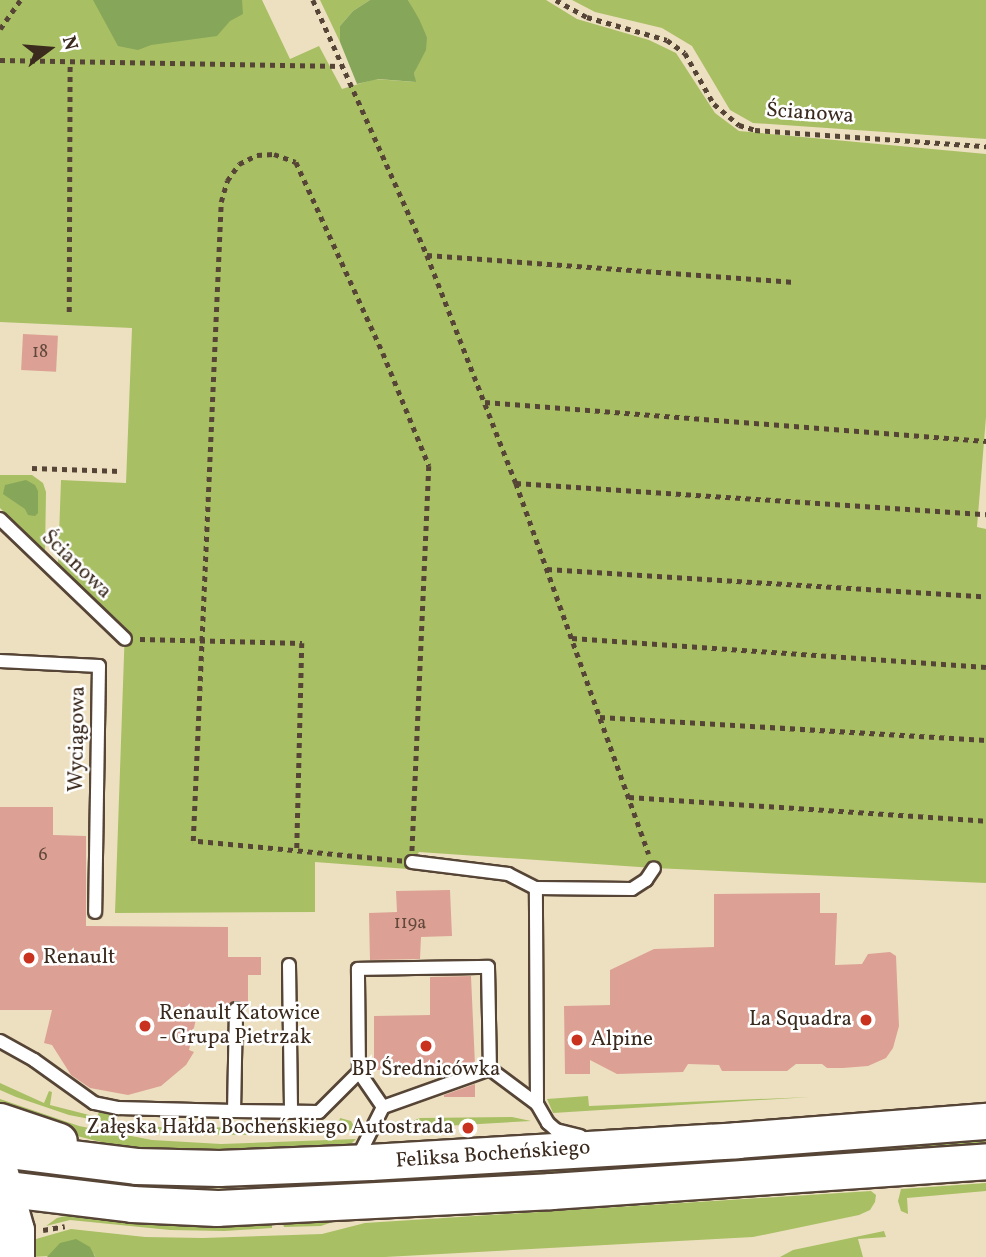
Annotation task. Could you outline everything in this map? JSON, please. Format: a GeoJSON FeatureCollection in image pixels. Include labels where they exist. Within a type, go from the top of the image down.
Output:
{"type":"FeatureCollection","features":[{"type":"Feature","properties":{"kind":"main road"},"geometry":{"type":"LineString","coordinates":[[0,1121],[136,1166]]}},
{"type":"Feature","properties":{"kind":"main road","name":"Feliksa Bocheńskiego"},"geometry":{"type":"LineString","coordinates":[[0,1149],[136,1166],[219,1168],[355,1163],[621,1147],[986,1121]]}},
{"type":"Feature","properties":{"kind":"main road","name":"Feliksa Bocheńskiego"},"geometry":{"type":"LineString","coordinates":[[2,1183],[71,1197],[217,1208],[551,1191],[986,1161]]}},
{"type":"Feature","properties":{"kind":"main road"},"geometry":{"type":"LineString","coordinates":[[2,1183],[16,1244]]}},
{"type":"Feature","properties":{"kind":"main road"},"geometry":{"type":"LineString","coordinates":[[16,1244],[49,1206],[71,1197]]}},
{"type":"Feature","properties":{"kind":"lane","name":"Ścianowa"},"geometry":{"type":"LineString","coordinates":[[0,519],[125,639]]}},
{"type":"Feature","properties":{"kind":"lane","name":"Wyciągowa"},"geometry":{"type":"LineString","coordinates":[[0,662],[99,666],[95,912]]}},
{"type":"Feature","properties":{"kind":"lane"},"geometry":{"type":"LineString","coordinates":[[412,862],[508,874],[523,879],[536,888],[632,889],[646,880],[654,868]]}},
{"type":"Feature","properties":{"kind":"lane"},"geometry":{"type":"LineString","coordinates":[[536,888],[537,1104]]}},
{"type":"Feature","properties":{"kind":"lane"},"geometry":{"type":"LineString","coordinates":[[289,965],[291,1112]]}},
{"type":"Feature","properties":{"kind":"lane"},"geometry":{"type":"LineString","coordinates":[[383,1107],[359,1072],[358,968],[488,967],[490,1069]]}},
{"type":"Feature","properties":{"kind":"lane"},"geometry":{"type":"LineString","coordinates":[[234,1111],[236,1010]]}},
{"type":"Feature","properties":{"kind":"lane"},"geometry":{"type":"LineString","coordinates":[[0,1041],[94,1103],[118,1108],[319,1112],[359,1072]]}},
{"type":"Feature","properties":{"kind":"lane"},"geometry":{"type":"LineString","coordinates":[[490,1069],[537,1104],[548,1124],[556,1130],[621,1147]]}},
{"type":"Feature","properties":{"kind":"lane"},"geometry":{"type":"LineString","coordinates":[[355,1163],[383,1107],[490,1069]]}},
{"type":"Feature","properties":{"kind":"path"},"geometry":{"type":"LineString","coordinates":[[0,29],[20,0]]}},
{"type":"Feature","properties":{"kind":"path"},"geometry":{"type":"LineString","coordinates":[[313,0],[427,255],[485,402],[654,868]]}},
{"type":"Feature","properties":{"kind":"path","name":"Ścianowa"},"geometry":{"type":"LineString","coordinates":[[556,0],[587,17],[667,40],[685,53],[714,104],[739,125],[755,130],[986,146]]}},
{"type":"Feature","properties":{"kind":"path"},"geometry":{"type":"LineString","coordinates":[[0,60],[343,66]]}},
{"type":"Feature","properties":{"kind":"path"},"geometry":{"type":"LineString","coordinates":[[69,312],[70,62]]}},
{"type":"Feature","properties":{"kind":"path"},"geometry":{"type":"LineString","coordinates":[[274,154],[296,162],[383,353],[429,466],[412,862],[297,850],[193,841],[220,202],[226,181],[239,164],[257,155],[274,154]]}},
{"type":"Feature","properties":{"kind":"path"},"geometry":{"type":"LineString","coordinates":[[427,255],[794,282]]}},
{"type":"Feature","properties":{"kind":"path"},"geometry":{"type":"LineString","coordinates":[[485,402],[986,441]]}},
{"type":"Feature","properties":{"kind":"path"},"geometry":{"type":"LineString","coordinates":[[32,468],[121,471]]}},
{"type":"Feature","properties":{"kind":"path"},"geometry":{"type":"LineString","coordinates":[[516,483],[986,514]]}},
{"type":"Feature","properties":{"kind":"path"},"geometry":{"type":"LineString","coordinates":[[547,569],[986,597]]}},
{"type":"Feature","properties":{"kind":"path"},"geometry":{"type":"LineString","coordinates":[[572,638],[986,667]]}},
{"type":"Feature","properties":{"kind":"path"},"geometry":{"type":"LineString","coordinates":[[125,639],[302,643],[297,850]]}},
{"type":"Feature","properties":{"kind":"path"},"geometry":{"type":"LineString","coordinates":[[600,717],[986,740]]}},
{"type":"Feature","properties":{"kind":"path"},"geometry":{"type":"LineString","coordinates":[[629,797],[986,821]]}},
{"type":"Feature","properties":{"kind":"green space"},"geometry":{"type":"Polygon","coordinates":[[[0,0],[262,0],[290,59],[319,46],[342,89],[375,79],[415,82],[414,73],[427,37],[408,0],[546,0],[577,19],[649,40],[676,53],[715,113],[739,131],[986,154],[986,417],[977,527],[986,529],[986,883],[654,868],[419,852],[408,869],[315,862],[315,912],[115,913],[125,627],[58,564],[61,480],[126,483],[132,328],[0,322],[0,0]]]}},
{"type":"Feature","properties":{"kind":"green space"},"geometry":{"type":"Polygon","coordinates":[[[93,0],[242,0],[243,14],[230,21],[217,36],[151,45],[138,50],[118,46],[93,0]]]}},
{"type":"Feature","properties":{"kind":"green space"},"geometry":{"type":"Polygon","coordinates":[[[320,0],[370,0],[353,11],[340,26],[340,42],[320,0]]]}},
{"type":"Feature","properties":{"kind":"green space"},"geometry":{"type":"Polygon","coordinates":[[[370,0],[408,0],[419,19],[427,37],[426,50],[414,73],[416,82],[378,79],[357,84],[340,42],[340,26],[353,11],[370,0]]]}},
{"type":"Feature","properties":{"kind":"green space"},"geometry":{"type":"Polygon","coordinates":[[[572,0],[986,0],[986,139],[753,123],[730,110],[692,46],[662,28],[595,12],[572,0]]]}},
{"type":"Feature","properties":{"kind":"green space"},"geometry":{"type":"Polygon","coordinates":[[[0,475],[32,475],[43,483],[46,492],[45,553],[0,508],[0,475]]]}},
{"type":"Feature","properties":{"kind":"green space"},"geometry":{"type":"Polygon","coordinates":[[[26,480],[35,485],[38,491],[38,513],[35,516],[28,515],[25,509],[3,494],[5,485],[26,480]]]}},
{"type":"Feature","properties":{"kind":"green space"},"geometry":{"type":"Polygon","coordinates":[[[0,1083],[44,1103],[49,1091],[52,1092],[50,1105],[97,1117],[99,1112],[111,1115],[112,1121],[168,1128],[167,1134],[69,1115],[0,1090],[0,1083]]]}},
{"type":"Feature","properties":{"kind":"green space"},"geometry":{"type":"Polygon","coordinates":[[[588,1096],[589,1106],[810,1097],[553,1113],[547,1099],[588,1096]]]}},
{"type":"Feature","properties":{"kind":"green space"},"geometry":{"type":"Polygon","coordinates":[[[0,1099],[79,1126],[152,1140],[221,1144],[356,1139],[348,1147],[180,1154],[105,1143],[53,1130],[0,1110],[0,1099]]]}},
{"type":"Feature","properties":{"kind":"green space"},"geometry":{"type":"Polygon","coordinates":[[[512,1117],[531,1121],[392,1129],[420,1118],[512,1117]]]}},
{"type":"Feature","properties":{"kind":"green space"},"geometry":{"type":"Polygon","coordinates":[[[340,1118],[351,1121],[356,1130],[259,1135],[174,1134],[174,1128],[338,1126],[340,1118]]]}},
{"type":"Feature","properties":{"kind":"green space"},"geometry":{"type":"Polygon","coordinates":[[[986,1133],[986,1142],[936,1151],[222,1195],[33,1178],[184,1189],[275,1188],[986,1133]]]}},
{"type":"Feature","properties":{"kind":"green space"},"geometry":{"type":"Polygon","coordinates":[[[986,1183],[986,1191],[907,1198],[908,1214],[901,1211],[898,1201],[901,1189],[986,1183]]]}},
{"type":"Feature","properties":{"kind":"green space"},"geometry":{"type":"Polygon","coordinates":[[[871,1191],[876,1195],[875,1202],[870,1210],[859,1215],[753,1237],[385,1257],[95,1257],[94,1254],[29,1257],[29,1248],[36,1239],[71,1229],[145,1237],[322,1234],[365,1223],[871,1191]]]}},
{"type":"Feature","properties":{"kind":"green space"},"geometry":{"type":"Polygon","coordinates":[[[359,1213],[321,1226],[284,1227],[283,1224],[272,1224],[272,1228],[224,1231],[170,1230],[70,1220],[46,1226],[57,1218],[74,1214],[359,1213]]]}},
{"type":"Feature","properties":{"kind":"green space"},"geometry":{"type":"Polygon","coordinates":[[[884,1231],[886,1237],[858,1239],[863,1257],[780,1257],[793,1250],[884,1231]]]}},
{"type":"Feature","properties":{"kind":"green space"},"geometry":{"type":"Polygon","coordinates":[[[76,1239],[90,1247],[95,1257],[47,1257],[60,1243],[76,1239]]]}},
{"type":"Feature","properties":{"kind":"building"},"geometry":{"type":"Polygon","coordinates":[[[23,334],[58,336],[56,372],[21,370],[23,334]]]}},
{"type":"Feature","properties":{"kind":"building"},"geometry":{"type":"Polygon","coordinates":[[[0,807],[53,807],[53,835],[86,836],[86,926],[228,927],[228,957],[261,957],[261,975],[248,975],[248,1004],[228,1004],[227,1019],[196,1019],[189,1050],[194,1052],[186,1065],[161,1086],[128,1095],[90,1088],[71,1075],[52,1045],[44,1043],[52,1010],[0,1010],[0,807]]]}},
{"type":"Feature","properties":{"kind":"building"},"geometry":{"type":"Polygon","coordinates":[[[450,890],[452,936],[421,937],[420,959],[370,960],[369,913],[397,912],[396,891],[450,890]]]}},
{"type":"Feature","properties":{"kind":"building"},"geometry":{"type":"Polygon","coordinates":[[[820,893],[820,913],[837,913],[835,965],[862,964],[868,954],[890,952],[896,956],[899,1026],[893,1048],[886,1058],[868,1066],[843,1068],[827,1068],[822,1064],[796,1064],[787,1071],[722,1071],[719,1065],[688,1064],[683,1072],[617,1074],[590,1060],[590,1074],[565,1074],[564,1006],[610,1005],[610,970],[654,949],[714,947],[714,894],[820,893]]]}},
{"type":"Feature","properties":{"kind":"building"},"geometry":{"type":"Polygon","coordinates":[[[471,976],[475,1065],[443,1076],[443,1070],[374,1070],[374,1016],[430,1015],[430,977],[471,976]]]}},
{"type":"Feature","properties":{"kind":"building"},"geometry":{"type":"Polygon","coordinates":[[[475,1084],[475,1097],[444,1097],[444,1095],[475,1084]]]}},
{"type":"Feature","properties":{"kind":"place","name":"Renault"},"geometry":{"type":"Point","coordinates":[29,958]}},
{"type":"Feature","properties":{"kind":"place","name":"La Squadra"},"geometry":{"type":"Point","coordinates":[866,1020]}},
{"type":"Feature","properties":{"kind":"place","name":"Renault Katowice - Grupa Pietrzak"},"geometry":{"type":"Point","coordinates":[145,1026]}},
{"type":"Feature","properties":{"kind":"place","name":"Alpine"},"geometry":{"type":"Point","coordinates":[577,1040]}},
{"type":"Feature","properties":{"kind":"place","name":"BP Średnicówka"},"geometry":{"type":"Point","coordinates":[426,1046]}},
{"type":"Feature","properties":{"kind":"place","name":"Załęska Hałda Bocheńskiego Autostrada"},"geometry":{"type":"Point","coordinates":[468,1128]}}]}
